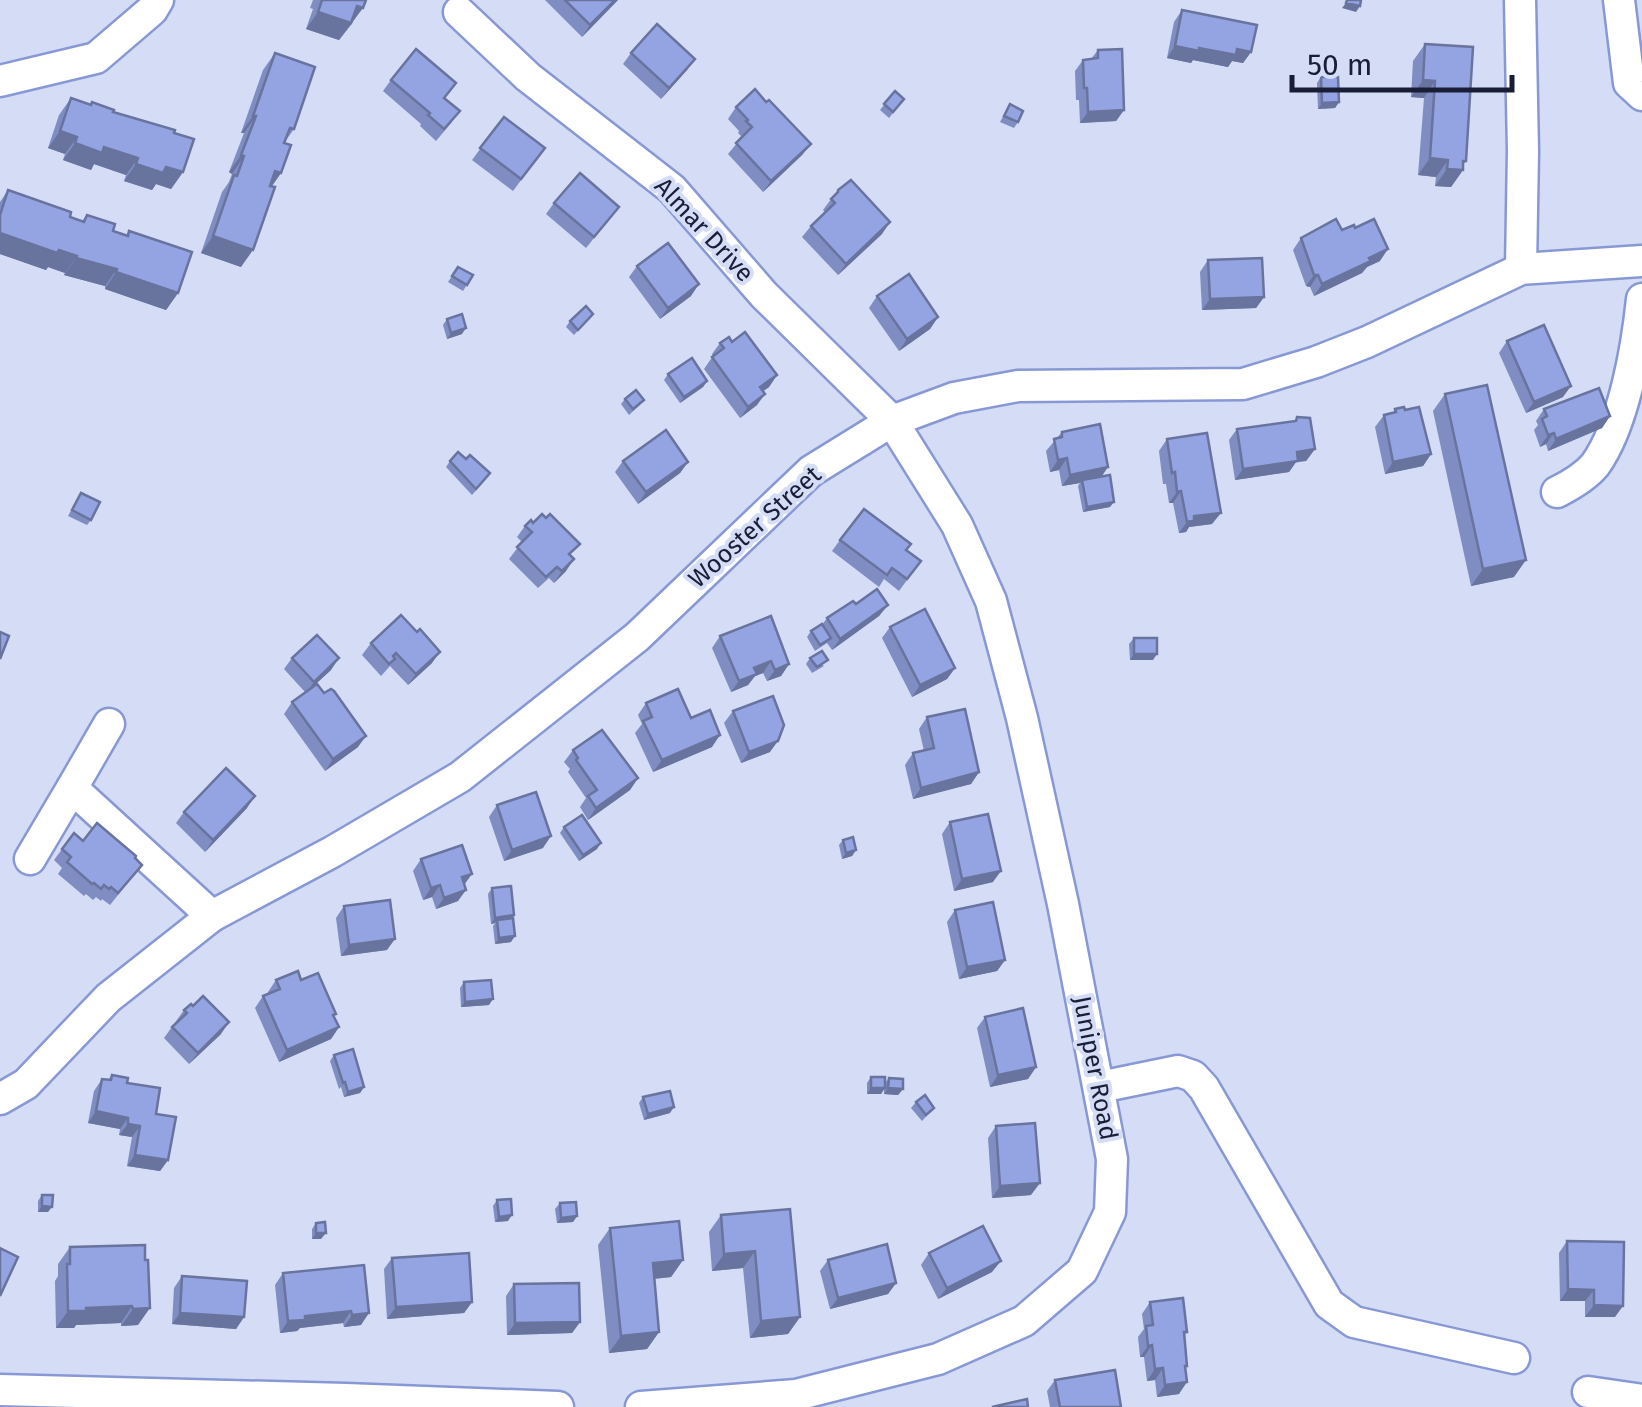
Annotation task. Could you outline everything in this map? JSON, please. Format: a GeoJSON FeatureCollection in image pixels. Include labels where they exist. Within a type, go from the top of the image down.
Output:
{"type":"FeatureCollection","features":[{"type":"Feature","properties":{"kind":"street"},"geometry":{"type":"LineString","coordinates":[[0,81],[96,58],[152,10],[158,0]]}},
{"type":"Feature","properties":{"kind":"street"},"geometry":{"type":"LineString","coordinates":[[1520,0],[1522,268]]}},
{"type":"Feature","properties":{"kind":"street"},"geometry":{"type":"LineString","coordinates":[[1619,0],[1629,83],[1642,95]]}},
{"type":"Feature","properties":{"kind":"street","name":"Almar Drive"},"geometry":{"type":"LineString","coordinates":[[460,12],[528,76],[672,190],[764,295],[892,421]]}},
{"type":"Feature","properties":{"kind":"street","name":"Wooster Street"},"geometry":{"type":"LineString","coordinates":[[0,1098],[26,1084],[108,998],[212,916],[460,777],[637,638],[811,472],[892,421],[954,398],[1018,386],[1243,384],[1367,342],[1522,268],[1642,262]]}},
{"type":"Feature","properties":{"kind":"street"},"geometry":{"type":"LineString","coordinates":[[1557,492],[1592,468],[1610,441],[1626,386],[1642,299]]}},
{"type":"Feature","properties":{"kind":"street","name":"Juniper Road"},"geometry":{"type":"LineString","coordinates":[[640,1407],[796,1395],[938,1359],[1024,1322],[1082,1271],[1110,1212],[1112,1159],[1100,1088],[1064,904],[991,601],[957,525],[892,421]]}},
{"type":"Feature","properties":{"kind":"street"},"geometry":{"type":"LineString","coordinates":[[30,860],[109,724]]}},
{"type":"Feature","properties":{"kind":"street"},"geometry":{"type":"LineString","coordinates":[[72,788],[212,916]]}},
{"type":"Feature","properties":{"kind":"street"},"geometry":{"type":"LineString","coordinates":[[1100,1088],[1178,1072],[1193,1076],[1204,1088],[1329,1304],[1354,1322],[1514,1358]]}},
{"type":"Feature","properties":{"kind":"street"},"geometry":{"type":"LineString","coordinates":[[0,1390],[558,1407]]}},
{"type":"Feature","properties":{"kind":"street"},"geometry":{"type":"LineString","coordinates":[[1588,1392],[1642,1400]]}},
{"type":"Feature","properties":{"kind":"building"},"geometry":{"type":"Polygon","coordinates":[[[322,0],[366,0],[363,8],[357,6],[351,23],[318,12],[322,0]]]}},
{"type":"Feature","properties":{"kind":"building"},"geometry":{"type":"Polygon","coordinates":[[[565,0],[615,0],[590,25],[565,0]]]}},
{"type":"Feature","properties":{"kind":"building"},"geometry":{"type":"Polygon","coordinates":[[[1361,0],[1360,6],[1346,3],[1361,0]]]}},
{"type":"Feature","properties":{"kind":"building"},"geometry":{"type":"Polygon","coordinates":[[[1182,10],[1257,25],[1251,52],[1237,49],[1236,55],[1175,46],[1182,10]]]}},
{"type":"Feature","properties":{"kind":"building"},"geometry":{"type":"Polygon","coordinates":[[[657,24],[695,59],[669,88],[631,53],[657,24]]]}},
{"type":"Feature","properties":{"kind":"building"},"geometry":{"type":"Polygon","coordinates":[[[1425,44],[1473,47],[1463,170],[1447,169],[1448,160],[1430,158],[1435,81],[1423,80],[1425,44]]]}},
{"type":"Feature","properties":{"kind":"building"},"geometry":{"type":"Polygon","coordinates":[[[416,49],[456,83],[444,98],[460,111],[444,129],[391,80],[416,49]]]}},
{"type":"Feature","properties":{"kind":"building"},"geometry":{"type":"Polygon","coordinates":[[[1122,49],[1124,110],[1088,112],[1083,60],[1098,58],[1098,50],[1122,49]]]}},
{"type":"Feature","properties":{"kind":"building"},"geometry":{"type":"Polygon","coordinates":[[[275,53],[315,67],[294,129],[290,128],[284,143],[291,145],[281,173],[275,171],[270,186],[275,187],[253,250],[213,236],[244,156],[241,155],[275,53]]]}},
{"type":"Feature","properties":{"kind":"building"},"geometry":{"type":"Polygon","coordinates":[[[1321,77],[1338,77],[1339,102],[1322,103],[1321,77]]]}},
{"type":"Feature","properties":{"kind":"building"},"geometry":{"type":"Polygon","coordinates":[[[755,89],[811,144],[771,181],[736,143],[752,127],[736,107],[755,89]]]}},
{"type":"Feature","properties":{"kind":"building"},"geometry":{"type":"Polygon","coordinates":[[[895,91],[904,99],[893,112],[884,104],[895,91]]]}},
{"type":"Feature","properties":{"kind":"building"},"geometry":{"type":"Polygon","coordinates":[[[71,98],[194,139],[183,172],[166,167],[163,173],[136,164],[138,158],[104,147],[102,153],[75,143],[77,137],[60,131],[71,98]]]}},
{"type":"Feature","properties":{"kind":"building"},"geometry":{"type":"Polygon","coordinates":[[[1010,104],[1023,111],[1018,122],[1004,116],[1010,104]]]}},
{"type":"Feature","properties":{"kind":"building"},"geometry":{"type":"Polygon","coordinates":[[[504,117],[545,148],[521,179],[480,148],[504,117]]]}},
{"type":"Feature","properties":{"kind":"building"},"geometry":{"type":"Polygon","coordinates":[[[580,173],[619,207],[594,237],[554,203],[580,173]]]}},
{"type":"Feature","properties":{"kind":"building"},"geometry":{"type":"Polygon","coordinates":[[[851,180],[890,222],[846,264],[811,226],[835,203],[831,199],[838,190],[851,180]]]}},
{"type":"Feature","properties":{"kind":"building"},"geometry":{"type":"Polygon","coordinates":[[[8,190],[71,212],[70,217],[84,222],[87,215],[115,224],[113,231],[128,236],[129,231],[192,252],[178,293],[116,272],[117,269],[0,233],[0,215],[8,190]]]}},
{"type":"Feature","properties":{"kind":"building"},"geometry":{"type":"Polygon","coordinates":[[[1336,219],[1342,230],[1374,219],[1388,249],[1322,284],[1314,275],[1301,238],[1336,219]]]}},
{"type":"Feature","properties":{"kind":"building"},"geometry":{"type":"Polygon","coordinates":[[[668,243],[699,284],[668,308],[637,266],[668,243]]]}},
{"type":"Feature","properties":{"kind":"building"},"geometry":{"type":"Polygon","coordinates":[[[1262,258],[1264,297],[1210,299],[1208,260],[1262,258]]]}},
{"type":"Feature","properties":{"kind":"building"},"geometry":{"type":"Polygon","coordinates":[[[458,267],[473,275],[467,285],[452,276],[458,267]]]}},
{"type":"Feature","properties":{"kind":"building"},"geometry":{"type":"Polygon","coordinates":[[[909,274],[938,317],[907,339],[877,296],[909,274]]]}},
{"type":"Feature","properties":{"kind":"building"},"geometry":{"type":"Polygon","coordinates":[[[586,306],[593,314],[578,330],[570,321],[586,306]]]}},
{"type":"Feature","properties":{"kind":"building"},"geometry":{"type":"Polygon","coordinates":[[[462,314],[466,328],[451,333],[447,319],[462,314]]]}},
{"type":"Feature","properties":{"kind":"building"},"geometry":{"type":"Polygon","coordinates":[[[1544,325],[1571,386],[1534,402],[1507,341],[1544,325]]]}},
{"type":"Feature","properties":{"kind":"building"},"geometry":{"type":"Polygon","coordinates":[[[745,332],[777,375],[760,387],[765,394],[748,407],[712,357],[724,348],[720,343],[729,337],[732,342],[745,332]]]}},
{"type":"Feature","properties":{"kind":"building"},"geometry":{"type":"Polygon","coordinates":[[[692,358],[707,381],[684,397],[668,374],[692,358]]]}},
{"type":"Feature","properties":{"kind":"building"},"geometry":{"type":"Polygon","coordinates":[[[1487,385],[1526,560],[1483,569],[1445,394],[1487,385]]]}},
{"type":"Feature","properties":{"kind":"building"},"geometry":{"type":"Polygon","coordinates":[[[1599,388],[1610,416],[1556,439],[1554,433],[1548,435],[1542,419],[1547,416],[1544,409],[1599,388]]]}},
{"type":"Feature","properties":{"kind":"building"},"geometry":{"type":"Polygon","coordinates":[[[636,390],[644,400],[633,409],[625,399],[636,390]]]}},
{"type":"Feature","properties":{"kind":"building"},"geometry":{"type":"Polygon","coordinates":[[[1404,407],[1419,407],[1431,454],[1393,462],[1384,415],[1404,407]]]}},
{"type":"Feature","properties":{"kind":"building"},"geometry":{"type":"Polygon","coordinates":[[[1297,417],[1310,418],[1315,449],[1297,452],[1298,461],[1243,469],[1237,429],[1296,421],[1297,417]]]}},
{"type":"Feature","properties":{"kind":"building"},"geometry":{"type":"Polygon","coordinates":[[[1100,424],[1108,467],[1070,475],[1067,458],[1058,460],[1054,439],[1062,437],[1062,432],[1100,424]]]}},
{"type":"Feature","properties":{"kind":"building"},"geometry":{"type":"Polygon","coordinates":[[[666,430],[688,462],[646,492],[623,461],[666,430]]]}},
{"type":"Feature","properties":{"kind":"building"},"geometry":{"type":"Polygon","coordinates":[[[1207,433],[1221,513],[1194,516],[1194,520],[1187,522],[1181,491],[1177,492],[1175,472],[1172,473],[1167,439],[1207,433]]]}},
{"type":"Feature","properties":{"kind":"building"},"geometry":{"type":"Polygon","coordinates":[[[458,452],[466,459],[470,455],[490,473],[476,489],[450,461],[458,452]]]}},
{"type":"Feature","properties":{"kind":"building"},"geometry":{"type":"Polygon","coordinates":[[[1110,475],[1114,502],[1087,507],[1082,480],[1110,475]]]}},
{"type":"Feature","properties":{"kind":"building"},"geometry":{"type":"Polygon","coordinates":[[[81,493],[100,502],[91,520],[72,510],[81,493]]]}},
{"type":"Feature","properties":{"kind":"building"},"geometry":{"type":"Polygon","coordinates":[[[864,509],[911,544],[906,550],[921,561],[907,579],[892,568],[887,575],[840,540],[864,509]]]}},
{"type":"Feature","properties":{"kind":"building"},"geometry":{"type":"Polygon","coordinates":[[[542,514],[546,518],[550,514],[580,544],[569,554],[574,559],[562,571],[557,567],[546,577],[517,547],[532,532],[525,526],[542,514]]]}},
{"type":"Feature","properties":{"kind":"building"},"geometry":{"type":"Polygon","coordinates":[[[877,589],[888,605],[840,639],[827,618],[877,589]]]}},
{"type":"Feature","properties":{"kind":"building"},"geometry":{"type":"Polygon","coordinates":[[[925,609],[955,668],[920,685],[890,627],[925,609]]]}},
{"type":"Feature","properties":{"kind":"building"},"geometry":{"type":"Polygon","coordinates":[[[401,615],[440,652],[416,674],[396,653],[389,664],[371,643],[401,615]]]}},
{"type":"Feature","properties":{"kind":"building"},"geometry":{"type":"Polygon","coordinates":[[[771,616],[789,664],[775,670],[771,661],[754,668],[757,674],[739,681],[720,636],[771,616]]]}},
{"type":"Feature","properties":{"kind":"building"},"geometry":{"type":"Polygon","coordinates":[[[822,624],[831,638],[820,645],[811,631],[822,624]]]}},
{"type":"Feature","properties":{"kind":"building"},"geometry":{"type":"Polygon","coordinates":[[[0,632],[9,636],[0,659],[0,632]]]}},
{"type":"Feature","properties":{"kind":"building"},"geometry":{"type":"Polygon","coordinates":[[[317,635],[339,658],[314,682],[292,658],[317,635]]]}},
{"type":"Feature","properties":{"kind":"building"},"geometry":{"type":"Polygon","coordinates":[[[1134,638],[1157,638],[1157,654],[1134,654],[1134,638]]]}},
{"type":"Feature","properties":{"kind":"building"},"geometry":{"type":"Polygon","coordinates":[[[822,651],[828,660],[817,667],[810,658],[822,651]]]}},
{"type":"Feature","properties":{"kind":"building"},"geometry":{"type":"Polygon","coordinates":[[[317,684],[324,693],[334,691],[366,736],[333,759],[292,702],[317,684]]]}},
{"type":"Feature","properties":{"kind":"building"},"geometry":{"type":"Polygon","coordinates":[[[678,689],[691,718],[710,710],[720,735],[662,760],[643,721],[652,717],[646,703],[678,689]]]}},
{"type":"Feature","properties":{"kind":"building"},"geometry":{"type":"Polygon","coordinates":[[[773,696],[784,725],[778,741],[749,752],[733,711],[773,696]]]}},
{"type":"Feature","properties":{"kind":"building"},"geometry":{"type":"Polygon","coordinates":[[[965,709],[979,772],[921,788],[913,753],[934,748],[927,717],[965,709]]]}},
{"type":"Feature","properties":{"kind":"building"},"geometry":{"type":"Polygon","coordinates":[[[602,730],[638,778],[596,808],[588,796],[597,790],[573,750],[602,730]]]}},
{"type":"Feature","properties":{"kind":"building"},"geometry":{"type":"Polygon","coordinates":[[[226,768],[255,796],[213,840],[184,812],[226,768]]]}},
{"type":"Feature","properties":{"kind":"building"},"geometry":{"type":"Polygon","coordinates":[[[536,792],[551,836],[512,850],[497,805],[536,792]]]}},
{"type":"Feature","properties":{"kind":"building"},"geometry":{"type":"Polygon","coordinates":[[[988,814],[1001,871],[962,879],[950,822],[988,814]]]}},
{"type":"Feature","properties":{"kind":"building"},"geometry":{"type":"Polygon","coordinates":[[[582,815],[601,843],[583,855],[564,827],[582,815]]]}},
{"type":"Feature","properties":{"kind":"building"},"geometry":{"type":"Polygon","coordinates":[[[97,823],[142,865],[118,893],[111,887],[104,885],[101,889],[92,884],[67,862],[71,857],[62,849],[74,833],[83,841],[97,823]]]}},
{"type":"Feature","properties":{"kind":"building"},"geometry":{"type":"Polygon","coordinates":[[[853,837],[856,850],[846,853],[843,840],[853,837]]]}},
{"type":"Feature","properties":{"kind":"building"},"geometry":{"type":"Polygon","coordinates":[[[462,845],[472,874],[462,877],[466,890],[444,898],[440,885],[431,888],[421,859],[462,845]]]}},
{"type":"Feature","properties":{"kind":"building"},"geometry":{"type":"Polygon","coordinates":[[[511,886],[514,915],[495,918],[492,888],[511,886]]]}},
{"type":"Feature","properties":{"kind":"building"},"geometry":{"type":"Polygon","coordinates":[[[390,900],[395,939],[349,945],[344,906],[390,900]]]}},
{"type":"Feature","properties":{"kind":"building"},"geometry":{"type":"Polygon","coordinates":[[[993,902],[1005,960],[967,967],[955,910],[993,902]]]}},
{"type":"Feature","properties":{"kind":"building"},"geometry":{"type":"Polygon","coordinates":[[[513,918],[515,936],[499,938],[497,920],[513,918]]]}},
{"type":"Feature","properties":{"kind":"building"},"geometry":{"type":"Polygon","coordinates":[[[298,971],[301,980],[318,973],[339,1027],[287,1050],[263,996],[280,989],[276,980],[298,971]]]}},
{"type":"Feature","properties":{"kind":"building"},"geometry":{"type":"Polygon","coordinates":[[[491,980],[493,999],[465,1002],[464,982],[491,980]]]}},
{"type":"Feature","properties":{"kind":"building"},"geometry":{"type":"Polygon","coordinates":[[[203,996],[229,1022],[198,1053],[172,1027],[187,1013],[184,1010],[203,996]]]}},
{"type":"Feature","properties":{"kind":"building"},"geometry":{"type":"Polygon","coordinates":[[[1023,1008],[1036,1067],[998,1075],[985,1017],[1023,1008]]]}},
{"type":"Feature","properties":{"kind":"building"},"geometry":{"type":"Polygon","coordinates":[[[353,1049],[364,1087],[348,1092],[334,1055],[353,1049]]]}},
{"type":"Feature","properties":{"kind":"building"},"geometry":{"type":"Polygon","coordinates":[[[112,1075],[128,1078],[127,1083],[160,1088],[156,1114],[176,1117],[168,1160],[135,1155],[140,1126],[128,1124],[128,1118],[96,1111],[102,1079],[111,1080],[112,1075]]]}},
{"type":"Feature","properties":{"kind":"building"},"geometry":{"type":"Polygon","coordinates":[[[871,1077],[885,1077],[885,1088],[871,1088],[871,1077]]]}},
{"type":"Feature","properties":{"kind":"building"},"geometry":{"type":"Polygon","coordinates":[[[889,1078],[903,1079],[903,1089],[888,1088],[889,1078]]]}},
{"type":"Feature","properties":{"kind":"building"},"geometry":{"type":"Polygon","coordinates":[[[670,1091],[674,1107],[648,1114],[643,1097],[670,1091]]]}},
{"type":"Feature","properties":{"kind":"building"},"geometry":{"type":"Polygon","coordinates":[[[925,1095],[934,1108],[926,1115],[916,1102],[925,1095]]]}},
{"type":"Feature","properties":{"kind":"building"},"geometry":{"type":"Polygon","coordinates":[[[1035,1123],[1040,1183],[1000,1186],[996,1126],[1035,1123]]]}},
{"type":"Feature","properties":{"kind":"building"},"geometry":{"type":"Polygon","coordinates":[[[42,1195],[53,1195],[52,1207],[42,1206],[42,1195]]]}},
{"type":"Feature","properties":{"kind":"building"},"geometry":{"type":"Polygon","coordinates":[[[511,1199],[512,1215],[499,1217],[497,1200],[511,1199]]]}},
{"type":"Feature","properties":{"kind":"building"},"geometry":{"type":"Polygon","coordinates":[[[576,1202],[577,1216],[561,1218],[560,1203],[576,1202]]]}},
{"type":"Feature","properties":{"kind":"building"},"geometry":{"type":"Polygon","coordinates":[[[790,1209],[800,1317],[761,1321],[755,1251],[724,1254],[721,1215],[790,1209]]]}},
{"type":"Feature","properties":{"kind":"building"},"geometry":{"type":"Polygon","coordinates":[[[679,1221],[683,1260],[653,1263],[659,1332],[621,1336],[610,1228],[679,1221]]]}},
{"type":"Feature","properties":{"kind":"building"},"geometry":{"type":"Polygon","coordinates":[[[325,1222],[326,1233],[316,1233],[316,1223],[325,1222]]]}},
{"type":"Feature","properties":{"kind":"building"},"geometry":{"type":"Polygon","coordinates":[[[983,1226],[1001,1261],[947,1288],[929,1253],[983,1226]]]}},
{"type":"Feature","properties":{"kind":"building"},"geometry":{"type":"Polygon","coordinates":[[[1567,1241],[1624,1242],[1623,1306],[1594,1305],[1594,1290],[1568,1289],[1567,1241]]]}},
{"type":"Feature","properties":{"kind":"building"},"geometry":{"type":"Polygon","coordinates":[[[887,1244],[896,1283],[838,1298],[828,1260],[887,1244]]]}},
{"type":"Feature","properties":{"kind":"building"},"geometry":{"type":"Polygon","coordinates":[[[145,1245],[150,1308],[68,1311],[70,1247],[145,1245]]]}},
{"type":"Feature","properties":{"kind":"building"},"geometry":{"type":"Polygon","coordinates":[[[0,1248],[18,1257],[0,1296],[0,1248]]]}},
{"type":"Feature","properties":{"kind":"building"},"geometry":{"type":"Polygon","coordinates":[[[469,1253],[472,1302],[396,1307],[392,1258],[469,1253]]]}},
{"type":"Feature","properties":{"kind":"building"},"geometry":{"type":"Polygon","coordinates":[[[364,1265],[369,1313],[352,1315],[351,1311],[288,1321],[283,1273],[364,1265]]]}},
{"type":"Feature","properties":{"kind":"building"},"geometry":{"type":"Polygon","coordinates":[[[182,1276],[247,1281],[244,1317],[180,1313],[182,1276]]]}},
{"type":"Feature","properties":{"kind":"building"},"geometry":{"type":"Polygon","coordinates":[[[579,1283],[580,1322],[515,1323],[514,1284],[579,1283]]]}},
{"type":"Feature","properties":{"kind":"building"},"geometry":{"type":"Polygon","coordinates":[[[1183,1298],[1187,1382],[1165,1385],[1163,1368],[1155,1369],[1152,1345],[1148,1346],[1146,1326],[1153,1325],[1150,1302],[1183,1298]]]}},
{"type":"Feature","properties":{"kind":"building"},"geometry":{"type":"Polygon","coordinates":[[[1115,1370],[1121,1407],[1060,1407],[1055,1380],[1115,1370]]]}},
{"type":"Feature","properties":{"kind":"building"},"geometry":{"type":"Polygon","coordinates":[[[1027,1399],[1028,1407],[992,1407],[1027,1399]]]}}]}
